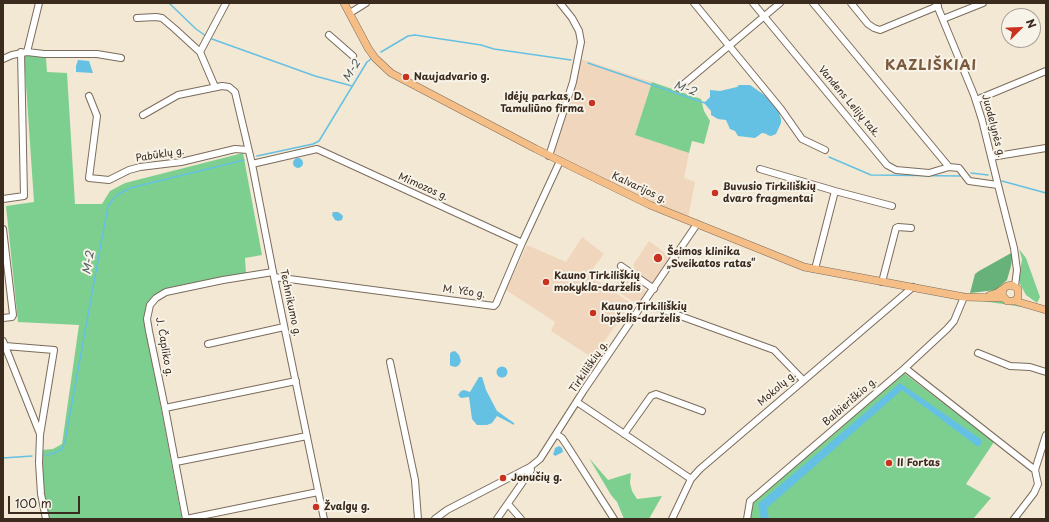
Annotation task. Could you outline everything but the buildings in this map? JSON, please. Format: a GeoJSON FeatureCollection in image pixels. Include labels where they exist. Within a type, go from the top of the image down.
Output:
{"type":"FeatureCollection","features":[{"type":"Feature","properties":{"kind":"main road","name":"Kalvarijos g."},"geometry":{"type":"LineString","coordinates":[[344,3],[375,58],[391,73],[549,156],[650,205],[804,267],[964,297],[1003,298]]}},
{"type":"Feature","properties":{"kind":"main road"},"geometry":{"type":"LineString","coordinates":[[1012,285],[1018,290],[1017,298],[1010,302],[1003,298],[1003,290],[1012,285]]}},
{"type":"Feature","properties":{"kind":"main road","name":"Kalvarijos g."},"geometry":{"type":"LineString","coordinates":[[976,298],[1003,290]]}},
{"type":"Feature","properties":{"kind":"main road"},"geometry":{"type":"LineString","coordinates":[[1017,298],[1044,310]]}},
{"type":"Feature","properties":{"kind":"street"},"geometry":{"type":"LineString","coordinates":[[3,199],[24,196],[24,52],[38,3]]}},
{"type":"Feature","properties":{"kind":"street"},"geometry":{"type":"LineString","coordinates":[[200,52],[226,3]]}},
{"type":"Feature","properties":{"kind":"street"},"geometry":{"type":"LineString","coordinates":[[350,13],[366,3]]}},
{"type":"Feature","properties":{"kind":"street"},"geometry":{"type":"LineString","coordinates":[[549,156],[573,82],[581,42],[580,31],[560,3]]}},
{"type":"Feature","properties":{"kind":"street"},"geometry":{"type":"LineString","coordinates":[[694,3],[781,108],[802,139],[825,150]]}},
{"type":"Feature","properties":{"kind":"street","name":"Vandens Lelijų tak."},"geometry":{"type":"LineString","coordinates":[[753,3],[888,165],[896,170],[929,173],[949,167]]}},
{"type":"Feature","properties":{"kind":"street"},"geometry":{"type":"LineString","coordinates":[[679,88],[780,3]]}},
{"type":"Feature","properties":{"kind":"street"},"geometry":{"type":"LineString","coordinates":[[813,3],[949,167],[959,168],[969,181],[998,185]]}},
{"type":"Feature","properties":{"kind":"street"},"geometry":{"type":"LineString","coordinates":[[851,3],[868,24],[880,30],[937,4]]}},
{"type":"Feature","properties":{"kind":"street"},"geometry":{"type":"LineString","coordinates":[[943,20],[983,3]]}},
{"type":"Feature","properties":{"kind":"street","name":"Juodelynės g."},"geometry":{"type":"LineString","coordinates":[[937,4],[976,100],[991,156],[1016,259],[1012,285]]}},
{"type":"Feature","properties":{"kind":"street"},"geometry":{"type":"LineString","coordinates":[[137,18],[162,18],[175,28],[200,52],[215,87],[178,96],[143,115]]}},
{"type":"Feature","properties":{"kind":"street"},"geometry":{"type":"LineString","coordinates":[[328,35],[353,56]]}},
{"type":"Feature","properties":{"kind":"street"},"geometry":{"type":"LineString","coordinates":[[3,59],[24,52],[44,54],[97,54],[121,58]]}},
{"type":"Feature","properties":{"kind":"street"},"geometry":{"type":"LineString","coordinates":[[976,100],[1046,71]]}},
{"type":"Feature","properties":{"kind":"street","name":"Technikumo g."},"geometry":{"type":"LineString","coordinates":[[215,87],[229,87],[235,92],[252,164],[273,274],[324,519]]}},
{"type":"Feature","properties":{"kind":"street","name":"Pabūklų g."},"geometry":{"type":"LineString","coordinates":[[90,96],[97,116],[89,178],[109,180],[129,170],[140,167],[181,162],[235,149],[248,150]]}},
{"type":"Feature","properties":{"kind":"street"},"geometry":{"type":"LineString","coordinates":[[991,156],[1046,148]]}},
{"type":"Feature","properties":{"kind":"street","name":"Mimozos g."},"geometry":{"type":"LineString","coordinates":[[252,164],[316,149],[522,243]]}},
{"type":"Feature","properties":{"kind":"street","name":"M. Yčo g."},"geometry":{"type":"LineString","coordinates":[[273,274],[491,306],[496,304],[560,161]]}},
{"type":"Feature","properties":{"kind":"street"},"geometry":{"type":"LineString","coordinates":[[760,169],[892,206]]}},
{"type":"Feature","properties":{"kind":"street"},"geometry":{"type":"LineString","coordinates":[[815,269],[835,191]]}},
{"type":"Feature","properties":{"kind":"street","name":"Tirkiliškių g."},"geometry":{"type":"LineString","coordinates":[[497,519],[530,473],[530,467],[540,459],[698,224]]}},
{"type":"Feature","properties":{"kind":"street"},"geometry":{"type":"LineString","coordinates":[[882,282],[896,228],[911,228]]}},
{"type":"Feature","properties":{"kind":"street"},"geometry":{"type":"LineString","coordinates":[[3,229],[13,315],[12,317],[3,318]]}},
{"type":"Feature","properties":{"kind":"street"},"geometry":{"type":"LineString","coordinates":[[621,266],[654,288]]}},
{"type":"Feature","properties":{"kind":"street","name":"J. Čapliko g."},"geometry":{"type":"LineString","coordinates":[[186,519],[147,319],[148,312],[152,302],[166,292],[223,280],[273,274]]}},
{"type":"Feature","properties":{"kind":"street","name":"Mokolų g."},"geometry":{"type":"LineString","coordinates":[[672,519],[691,479],[700,469],[912,287]]}},
{"type":"Feature","properties":{"kind":"street","name":"Balbieriškio g."},"geometry":{"type":"LineString","coordinates":[[747,519],[750,501],[905,368],[947,329],[954,321],[964,297]]}},
{"type":"Feature","properties":{"kind":"street"},"geometry":{"type":"LineString","coordinates":[[646,302],[650,305],[774,350],[803,380]]}},
{"type":"Feature","properties":{"kind":"street"},"geometry":{"type":"LineString","coordinates":[[208,344],[284,327]]}},
{"type":"Feature","properties":{"kind":"street"},"geometry":{"type":"LineString","coordinates":[[40,435],[4,343],[54,350],[40,435],[38,463],[39,480],[46,519]]}},
{"type":"Feature","properties":{"kind":"street"},"geometry":{"type":"LineString","coordinates":[[978,353],[1010,366],[1030,367],[1046,372]]}},
{"type":"Feature","properties":{"kind":"street"},"geometry":{"type":"LineString","coordinates":[[390,362],[415,480],[418,519]]}},
{"type":"Feature","properties":{"kind":"street"},"geometry":{"type":"LineString","coordinates":[[905,368],[1035,470]]}},
{"type":"Feature","properties":{"kind":"street"},"geometry":{"type":"LineString","coordinates":[[165,408],[296,381]]}},
{"type":"Feature","properties":{"kind":"street"},"geometry":{"type":"LineString","coordinates":[[624,434],[651,396],[656,394],[702,411]]}},
{"type":"Feature","properties":{"kind":"street"},"geometry":{"type":"LineString","coordinates":[[577,402],[691,479]]}},
{"type":"Feature","properties":{"kind":"street"},"geometry":{"type":"LineString","coordinates":[[556,434],[560,436],[568,447],[614,519]]}},
{"type":"Feature","properties":{"kind":"street"},"geometry":{"type":"LineString","coordinates":[[1014,519],[1034,493],[1038,484],[1035,470],[1046,435]]}},
{"type":"Feature","properties":{"kind":"street"},"geometry":{"type":"LineString","coordinates":[[176,462],[307,436]]}},
{"type":"Feature","properties":{"kind":"street"},"geometry":{"type":"LineString","coordinates":[[435,519],[447,510],[530,467]]}},
{"type":"Feature","properties":{"kind":"street"},"geometry":{"type":"LineString","coordinates":[[186,519],[318,492]]}},
{"type":"Feature","properties":{"kind":"street"},"geometry":{"type":"LineString","coordinates":[[508,504],[520,519]]}},
{"type":"Feature","properties":{"kind":"shaded area"},"geometry":{"type":"Polygon","coordinates":[[[581,59],[652,82],[635,135],[689,153],[684,178],[695,182],[688,218],[557,156],[553,150],[579,71],[581,59]]]}},
{"type":"Feature","properties":{"kind":"shaded area"},"geometry":{"type":"Polygon","coordinates":[[[582,237],[604,254],[588,275],[631,303],[593,358],[551,331],[555,322],[506,290],[527,245],[566,262],[582,237]]]}},
{"type":"Feature","properties":{"kind":"shaded area"},"geometry":{"type":"Polygon","coordinates":[[[649,241],[672,258],[653,284],[633,269],[635,266],[633,265],[649,241]]]}},
{"type":"Feature","properties":{"kind":"shaded area"},"geometry":{"type":"Polygon","coordinates":[[[622,275],[647,292],[639,305],[613,289],[622,275]]]}},
{"type":"Feature","properties":{"kind":"green space"},"geometry":{"type":"Polygon","coordinates":[[[24,55],[46,58],[47,72],[67,73],[75,204],[102,204],[110,191],[125,183],[243,153],[262,255],[245,258],[246,274],[167,289],[158,293],[152,299],[146,328],[182,519],[49,519],[41,471],[42,450],[53,449],[62,444],[79,325],[18,322],[6,206],[34,202],[24,55]]]}},
{"type":"Feature","properties":{"kind":"green space"},"geometry":{"type":"Polygon","coordinates":[[[652,82],[701,99],[704,111],[710,121],[704,144],[692,141],[689,153],[635,135],[652,82]]]}},
{"type":"Feature","properties":{"kind":"green space"},"geometry":{"type":"Polygon","coordinates":[[[1019,249],[1026,258],[1040,297],[1037,303],[1026,295],[1020,284],[1019,280],[1022,259],[1019,249]]]}},
{"type":"Feature","properties":{"kind":"green space"},"geometry":{"type":"Polygon","coordinates":[[[1013,252],[1007,280],[996,290],[970,293],[975,274],[1013,252]]]}},
{"type":"Feature","properties":{"kind":"green space"},"geometry":{"type":"Polygon","coordinates":[[[1000,299],[1010,305],[1015,304],[1029,308],[976,300],[1000,299]]]}},
{"type":"Feature","properties":{"kind":"green space","name":"II Fortas"},"geometry":{"type":"Polygon","coordinates":[[[904,373],[994,442],[966,484],[991,498],[973,519],[750,519],[752,502],[904,373]]]}},
{"type":"Feature","properties":{"kind":"green space"},"geometry":{"type":"Polygon","coordinates":[[[589,458],[608,480],[631,473],[630,483],[632,491],[637,499],[662,496],[649,519],[624,519],[617,502],[611,495],[589,458]]]}},
{"type":"Feature","properties":{"kind":"water"},"geometry":{"type":"Polygon","coordinates":[[[78,60],[89,61],[93,73],[76,72],[78,60]]]}},
{"type":"Feature","properties":{"kind":"water"},"geometry":{"type":"Polygon","coordinates":[[[739,85],[750,85],[777,106],[781,123],[776,134],[771,136],[762,133],[755,138],[738,136],[735,131],[730,129],[726,120],[718,119],[711,115],[711,111],[704,103],[710,97],[710,90],[720,91],[737,87],[739,85]]]}},
{"type":"Feature","properties":{"kind":"water"},"geometry":{"type":"Polygon","coordinates":[[[296,158],[300,158],[302,159],[302,167],[296,168],[293,165],[293,161],[296,158]]]}},
{"type":"Feature","properties":{"kind":"water"},"geometry":{"type":"Polygon","coordinates":[[[333,212],[338,212],[341,214],[343,216],[342,220],[335,220],[332,215],[333,212]]]}},
{"type":"Feature","properties":{"kind":"water"},"geometry":{"type":"Polygon","coordinates":[[[455,351],[459,355],[461,361],[456,367],[450,365],[450,354],[451,352],[455,351]]]}},
{"type":"Feature","properties":{"kind":"water"},"geometry":{"type":"Polygon","coordinates":[[[502,366],[506,368],[508,372],[506,376],[502,378],[498,376],[496,372],[498,368],[502,366]]]}},
{"type":"Feature","properties":{"kind":"water"},"geometry":{"type":"Polygon","coordinates":[[[479,377],[482,377],[486,390],[497,411],[514,423],[514,425],[497,416],[492,423],[487,425],[477,425],[472,419],[469,397],[461,398],[458,395],[464,390],[470,392],[479,377]]]}},
{"type":"Feature","properties":{"kind":"water"},"geometry":{"type":"Polygon","coordinates":[[[900,383],[982,440],[981,444],[978,447],[902,390],[767,508],[769,519],[761,519],[758,504],[900,383]]]}},
{"type":"Feature","properties":{"kind":"water"},"geometry":{"type":"Polygon","coordinates":[[[559,446],[562,448],[563,452],[555,456],[553,454],[555,448],[559,446]]]}},
{"type":"Feature","properties":{"kind":"waterway"},"geometry":{"type":"LineString","coordinates":[[169,3],[196,29],[206,36]]}},
{"type":"Feature","properties":{"kind":"waterway","name":"M-2"},"geometry":{"type":"LineString","coordinates":[[381,52],[408,36],[415,35],[481,45],[494,49],[571,60]]}},
{"type":"Feature","properties":{"kind":"waterway"},"geometry":{"type":"LineString","coordinates":[[212,39],[315,76],[352,86]]}},
{"type":"Feature","properties":{"kind":"waterway","name":"M-2"},"geometry":{"type":"LineString","coordinates":[[257,156],[313,144],[319,141],[367,62],[371,59]]}},
{"type":"Feature","properties":{"kind":"waterway","name":"M-2"},"geometry":{"type":"LineString","coordinates":[[588,63],[705,103]]}},
{"type":"Feature","properties":{"kind":"waterway"},"geometry":{"type":"LineString","coordinates":[[829,157],[871,175],[960,176]]}},
{"type":"Feature","properties":{"kind":"waterway","name":"M-2"},"geometry":{"type":"LineString","coordinates":[[46,455],[55,453],[62,449],[65,441],[108,206],[117,195],[130,188],[244,160]]}},
{"type":"Feature","properties":{"kind":"waterway"},"geometry":{"type":"LineString","coordinates":[[971,173],[988,175]]}},
{"type":"Feature","properties":{"kind":"waterway"},"geometry":{"type":"LineString","coordinates":[[1002,181],[1046,193]]}},
{"type":"Feature","properties":{"kind":"waterway","name":"M-2"},"geometry":{"type":"LineString","coordinates":[[3,458],[32,456]]}},
{"type":"Feature","properties":{"kind":"place","name":"Naujadvario g."},"geometry":{"type":"Point","coordinates":[406,77]}},
{"type":"Feature","properties":{"kind":"place","name":"Idėjų parkas, D. Tamuliūno firma"},"geometry":{"type":"Point","coordinates":[592,103]}},
{"type":"Feature","properties":{"kind":"place","name":"Buvusio Tirkiliškių dvaro fragmentai"},"geometry":{"type":"Point","coordinates":[715,193]}},
{"type":"Feature","properties":{"kind":"place","name":"Šeimos klinika „Sveikatos ratas“"},"geometry":{"type":"Point","coordinates":[658,258]}},
{"type":"Feature","properties":{"kind":"place","name":"Kauno Tirkiliškių mokykla-darželis"},"geometry":{"type":"Point","coordinates":[546,282]}},
{"type":"Feature","properties":{"kind":"place","name":"Kauno Tirkiliškių lopšelis-darželis"},"geometry":{"type":"Point","coordinates":[593,313]}},
{"type":"Feature","properties":{"kind":"place","name":"II Fortas"},"geometry":{"type":"Point","coordinates":[889,463]}},
{"type":"Feature","properties":{"kind":"place","name":"Jonučių g."},"geometry":{"type":"Point","coordinates":[503,478]}},
{"type":"Feature","properties":{"kind":"place","name":"Žvalgų g."},"geometry":{"type":"Point","coordinates":[316,507]}},
{"type":"Feature","properties":{"kind":"district","name":"KAZLIŠKIAI"},"geometry":{"type":"Point","coordinates":[931,66]}}]}
